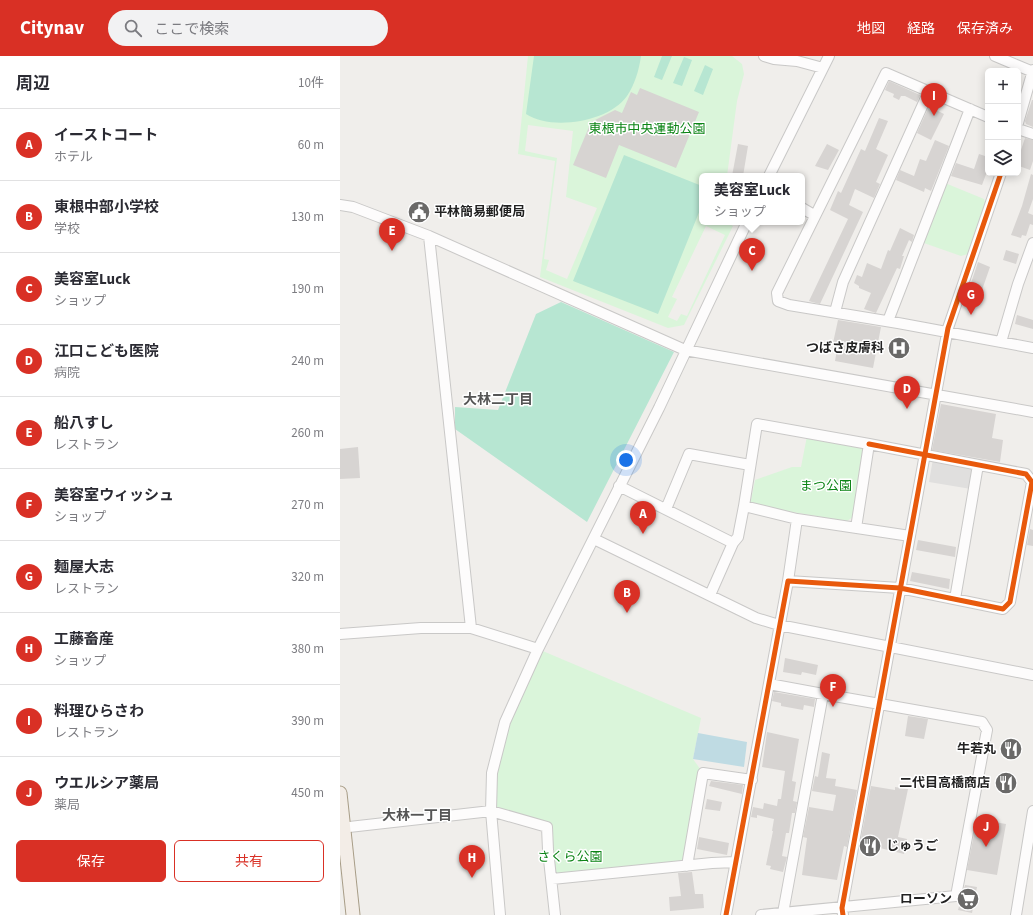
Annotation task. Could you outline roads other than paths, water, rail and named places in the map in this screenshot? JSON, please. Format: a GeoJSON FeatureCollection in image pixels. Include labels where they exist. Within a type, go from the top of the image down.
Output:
{"type":"FeatureCollection","features":[{"type":"Feature","properties":{"kind":"main road"},"geometry":{"type":"LineString","coordinates":[[340,794],[342,828],[354,915]]}},
{"type":"Feature","properties":{"kind":"street"},"geometry":{"type":"LineString","coordinates":[[764,56],[774,59],[797,60],[823,68]]}},
{"type":"Feature","properties":{"kind":"street"},"geometry":{"type":"LineString","coordinates":[[770,173],[829,56]]}},
{"type":"Feature","properties":{"kind":"street"},"geometry":{"type":"LineString","coordinates":[[995,56],[1033,71],[1021,113]]}},
{"type":"Feature","properties":{"kind":"street"},"geometry":{"type":"LineString","coordinates":[[985,116],[886,73],[814,215],[777,293],[778,301],[789,305],[888,321],[1033,348]]}},
{"type":"Feature","properties":{"kind":"street"},"geometry":{"type":"LineString","coordinates":[[835,312],[844,282],[929,91]]}},
{"type":"Feature","properties":{"kind":"street"},"geometry":{"type":"LineString","coordinates":[[888,321],[970,109]]}},
{"type":"Feature","properties":{"kind":"street"},"geometry":{"type":"LineString","coordinates":[[1021,130],[1033,134]]}},
{"type":"Feature","properties":{"kind":"street"},"geometry":{"type":"LineString","coordinates":[[842,912],[947,333],[1000,176]]}},
{"type":"Feature","properties":{"kind":"street"},"geometry":{"type":"LineString","coordinates":[[340,205],[353,207],[429,236],[686,350],[1033,412]]}},
{"type":"Feature","properties":{"kind":"street"},"geometry":{"type":"LineString","coordinates":[[805,210],[814,215]]}},
{"type":"Feature","properties":{"kind":"street"},"geometry":{"type":"LineString","coordinates":[[500,915],[491,810],[492,773],[505,722],[538,649],[594,539],[746,225]]}},
{"type":"Feature","properties":{"kind":"street"},"geometry":{"type":"LineString","coordinates":[[429,236],[472,628]]}},
{"type":"Feature","properties":{"kind":"street"},"geometry":{"type":"LineString","coordinates":[[1001,342],[1018,284],[1033,243]]}},
{"type":"Feature","properties":{"kind":"street"},"geometry":{"type":"LineString","coordinates":[[710,595],[733,543],[738,536],[757,424],[1026,474],[1032,482],[1010,602],[1003,609],[900,588],[788,580]]}},
{"type":"Feature","properties":{"kind":"street"},"geometry":{"type":"LineString","coordinates":[[856,528],[869,444]]}},
{"type":"Feature","properties":{"kind":"street"},"geometry":{"type":"LineString","coordinates":[[666,509],[689,454],[750,465]]}},
{"type":"Feature","properties":{"kind":"street"},"geometry":{"type":"LineString","coordinates":[[955,599],[978,465]]}},
{"type":"Feature","properties":{"kind":"street"},"geometry":{"type":"LineString","coordinates":[[619,486],[733,543]]}},
{"type":"Feature","properties":{"kind":"street"},"geometry":{"type":"LineString","coordinates":[[744,506],[797,519],[910,536]]}},
{"type":"Feature","properties":{"kind":"street"},"geometry":{"type":"LineString","coordinates":[[726,915],[788,580],[797,519]]}},
{"type":"Feature","properties":{"kind":"street"},"geometry":{"type":"LineString","coordinates":[[594,539],[756,618],[779,625],[1033,675]]}},
{"type":"Feature","properties":{"kind":"street"},"geometry":{"type":"LineString","coordinates":[[340,634],[421,628],[472,628],[538,649]]}},
{"type":"Feature","properties":{"kind":"street"},"geometry":{"type":"LineString","coordinates":[[761,915],[842,912],[956,896],[987,730],[982,722],[769,684]]}},
{"type":"Feature","properties":{"kind":"street"},"geometry":{"type":"LineString","coordinates":[[783,913],[823,694]]}},
{"type":"Feature","properties":{"kind":"street"},"geometry":{"type":"LineString","coordinates":[[687,866],[703,773],[752,780]]}},
{"type":"Feature","properties":{"kind":"street"},"geometry":{"type":"LineString","coordinates":[[342,828],[491,810],[547,828],[548,850],[556,915]]}},
{"type":"Feature","properties":{"kind":"street"},"geometry":{"type":"LineString","coordinates":[[1016,915],[1033,811]]}},
{"type":"Feature","properties":{"kind":"street"},"geometry":{"type":"LineString","coordinates":[[552,879],[736,862]]}},
{"type":"Feature","properties":{"kind":"water"},"geometry":{"type":"Polygon","coordinates":[[[698,733],[747,742],[744,767],[693,759],[698,733]]]}},
{"type":"Feature","properties":{"kind":"place","name":"料理ひらさわ"},"geometry":{"type":"Point","coordinates":[934,116]}},
{"type":"Feature","properties":{"kind":"place","name":"平林簡易郵便局"},"geometry":{"type":"Point","coordinates":[419,212]}},
{"type":"Feature","properties":{"kind":"place","name":"船八すし"},"geometry":{"type":"Point","coordinates":[392,251]}},
{"type":"Feature","properties":{"kind":"place","name":"美容室Luck"},"geometry":{"type":"Point","coordinates":[752,271]}},
{"type":"Feature","properties":{"kind":"place","name":"麺屋大志"},"geometry":{"type":"Point","coordinates":[971,315]}},
{"type":"Feature","properties":{"kind":"place","name":"つばさ皮膚科"},"geometry":{"type":"Point","coordinates":[899,348]}},
{"type":"Feature","properties":{"kind":"place","name":"江口こども医院"},"geometry":{"type":"Point","coordinates":[907,409]}},
{"type":"Feature","properties":{"kind":"place","name":"イーストコート"},"geometry":{"type":"Point","coordinates":[643,534]}},
{"type":"Feature","properties":{"kind":"place","name":"東根中部小学校"},"geometry":{"type":"Point","coordinates":[627,613]}},
{"type":"Feature","properties":{"kind":"place","name":"美容室ウィッシュ"},"geometry":{"type":"Point","coordinates":[833,707]}},
{"type":"Feature","properties":{"kind":"place","name":"牛若丸"},"geometry":{"type":"Point","coordinates":[1011,749]}},
{"type":"Feature","properties":{"kind":"place","name":"二代目高橋商店"},"geometry":{"type":"Point","coordinates":[1006,783]}},
{"type":"Feature","properties":{"kind":"place","name":"じゅうご"},"geometry":{"type":"Point","coordinates":[870,846]}},
{"type":"Feature","properties":{"kind":"place","name":"ウエルシア薬局"},"geometry":{"type":"Point","coordinates":[986,847]}},
{"type":"Feature","properties":{"kind":"place","name":"工藤畜産"},"geometry":{"type":"Point","coordinates":[472,878]}},
{"type":"Feature","properties":{"kind":"place","name":"ローソン"},"geometry":{"type":"Point","coordinates":[968,899]}},
{"type":"Feature","properties":{"kind":"district","name":"大林二丁目"},"geometry":{"type":"Point","coordinates":[498,400]}},
{"type":"Feature","properties":{"kind":"district","name":"大林一丁目"},"geometry":{"type":"Point","coordinates":[417,816]}},
{"type":"Feature","properties":{"kind":"park label","name":"東根市中央運動公園"},"geometry":{"type":"Point","coordinates":[647,129]}},
{"type":"Feature","properties":{"kind":"park label","name":"まつ公園"},"geometry":{"type":"Point","coordinates":[826,486]}},
{"type":"Feature","properties":{"kind":"park label","name":"さくら公園"},"geometry":{"type":"Point","coordinates":[570,857]}}]}
